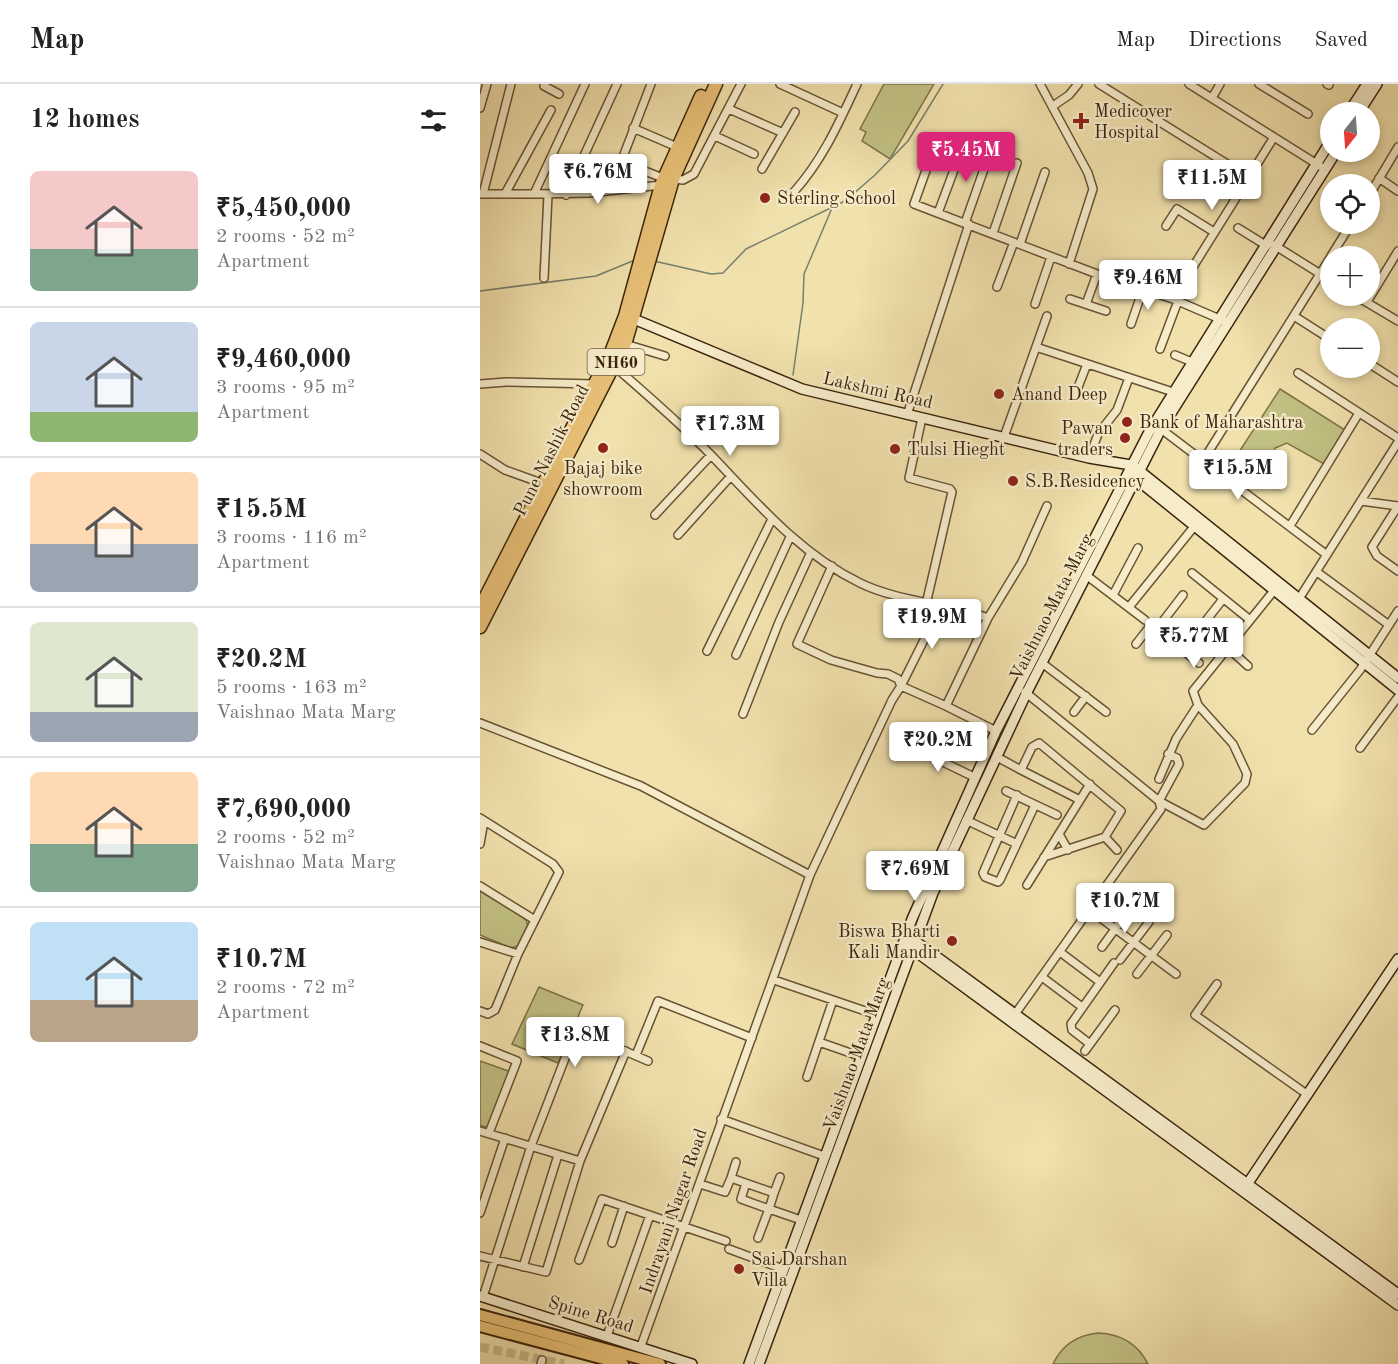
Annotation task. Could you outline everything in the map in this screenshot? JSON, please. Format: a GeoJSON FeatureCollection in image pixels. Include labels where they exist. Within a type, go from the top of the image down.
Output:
{"type":"FeatureCollection","features":[{"type":"Feature","properties":{"kind":"highway","name":"Pune Nashik Road"},"geometry":{"type":"LineString","coordinates":[[480,627],[625,344],[666,181],[677,147],[707,84]]}},
{"type":"Feature","properties":{"kind":"highway","name":"Pune Nashik Road"},"geometry":{"type":"LineString","coordinates":[[666,181],[716,84]]}},
{"type":"Feature","properties":{"kind":"highway","name":"Pune Nashik Road"},"geometry":{"type":"LineString","coordinates":[[480,608],[630,317]]}},
{"type":"Feature","properties":{"kind":"main road"},"geometry":{"type":"LineString","coordinates":[[1355,102],[1366,84]]}},
{"type":"Feature","properties":{"kind":"main road"},"geometry":{"type":"LineString","coordinates":[[1365,102],[1377,84]]}},
{"type":"Feature","properties":{"kind":"main road"},"geometry":{"type":"LineString","coordinates":[[1321,167],[1323,162]]}},
{"type":"Feature","properties":{"kind":"main road"},"geometry":{"type":"LineString","coordinates":[[1131,470],[1173,392],[1326,162]]}},
{"type":"Feature","properties":{"kind":"main road"},"geometry":{"type":"LineString","coordinates":[[1131,470],[1161,429],[1229,323],[1271,245]]}},
{"type":"Feature","properties":{"kind":"main road","name":"Lakshmi Road"},"geometry":{"type":"LineString","coordinates":[[630,317],[802,389],[1131,470]]}},
{"type":"Feature","properties":{"kind":"main road"},"geometry":{"type":"LineString","coordinates":[[1131,470],[1367,659],[1398,690]]}},
{"type":"Feature","properties":{"kind":"main road","name":"Vaishnao Mata Marg"},"geometry":{"type":"LineString","coordinates":[[759,1364],[933,893],[1026,694],[1086,575],[1131,470]]}},
{"type":"Feature","properties":{"kind":"main road","name":"Vaishnao Mata Marg"},"geometry":{"type":"LineString","coordinates":[[749,1364],[878,1015],[904,938],[974,777],[1017,687],[1131,470]]}},
{"type":"Feature","properties":{"kind":"main road"},"geometry":{"type":"LineString","coordinates":[[1367,659],[1398,678]]}},
{"type":"Feature","properties":{"kind":"main road"},"geometry":{"type":"LineString","coordinates":[[904,938],[1242,1185],[1398,1294]]}},
{"type":"Feature","properties":{"kind":"main road"},"geometry":{"type":"LineString","coordinates":[[1242,1185],[1308,1095],[1398,960]]}},
{"type":"Feature","properties":{"kind":"main road"},"geometry":{"type":"LineString","coordinates":[[1242,1185],[1398,1305]]}},
{"type":"Feature","properties":{"kind":"main road"},"geometry":{"type":"LineString","coordinates":[[784,1266],[795,1267]]}},
{"type":"Feature","properties":{"kind":"main road","name":"Spine Road"},"geometry":{"type":"LineString","coordinates":[[481,1297],[692,1364]]}},
{"type":"Feature","properties":{"kind":"main road","name":"Spine Road"},"geometry":{"type":"LineString","coordinates":[[480,1315],[660,1364]]}},
{"type":"Feature","properties":{"kind":"main road"},"geometry":{"type":"LineString","coordinates":[[480,1326],[623,1364]]}},
{"type":"Feature","properties":{"kind":"street"},"geometry":{"type":"LineString","coordinates":[[480,108],[487,84]]}},
{"type":"Feature","properties":{"kind":"street"},"geometry":{"type":"LineString","coordinates":[[511,84],[482,194],[566,195],[683,180],[694,174],[741,84]]}},
{"type":"Feature","properties":{"kind":"street"},"geometry":{"type":"LineString","coordinates":[[534,194],[585,84]]}},
{"type":"Feature","properties":{"kind":"street"},"geometry":{"type":"LineString","coordinates":[[566,195],[617,84]]}},
{"type":"Feature","properties":{"kind":"street"},"geometry":{"type":"LineString","coordinates":[[651,84],[621,162],[666,181]]}},
{"type":"Feature","properties":{"kind":"street"},"geometry":{"type":"LineString","coordinates":[[780,84],[798,88],[843,113]]}},
{"type":"Feature","properties":{"kind":"street"},"geometry":{"type":"LineString","coordinates":[[793,193],[810,175],[822,156],[857,84]]}},
{"type":"Feature","properties":{"kind":"street"},"geometry":{"type":"LineString","coordinates":[[1041,84],[1088,173],[1094,189],[1069,264]]}},
{"type":"Feature","properties":{"kind":"street"},"geometry":{"type":"LineString","coordinates":[[1053,106],[1069,95],[1078,84]]}},
{"type":"Feature","properties":{"kind":"street"},"geometry":{"type":"LineString","coordinates":[[1099,84],[1248,177]]}},
{"type":"Feature","properties":{"kind":"street"},"geometry":{"type":"LineString","coordinates":[[1189,84],[1321,167]]}},
{"type":"Feature","properties":{"kind":"street"},"geometry":{"type":"LineString","coordinates":[[1212,98],[1220,84]]}},
{"type":"Feature","properties":{"kind":"street"},"geometry":{"type":"LineString","coordinates":[[1259,84],[1308,114]]}},
{"type":"Feature","properties":{"kind":"street"},"geometry":{"type":"LineString","coordinates":[[543,85],[559,94]]}},
{"type":"Feature","properties":{"kind":"street"},"geometry":{"type":"LineString","coordinates":[[729,109],[783,134]]}},
{"type":"Feature","properties":{"kind":"street"},"geometry":{"type":"LineString","coordinates":[[505,194],[551,110]]}},
{"type":"Feature","properties":{"kind":"street"},"geometry":{"type":"LineString","coordinates":[[762,169],[795,112]]}},
{"type":"Feature","properties":{"kind":"street"},"geometry":{"type":"LineString","coordinates":[[633,128],[677,147]]}},
{"type":"Feature","properties":{"kind":"street"},"geometry":{"type":"LineString","coordinates":[[715,136],[754,154]]}},
{"type":"Feature","properties":{"kind":"street"},"geometry":{"type":"LineString","coordinates":[[1160,349],[1175,300],[1214,232],[1274,137]]}},
{"type":"Feature","properties":{"kind":"street"},"geometry":{"type":"LineString","coordinates":[[938,213],[964,143]]}},
{"type":"Feature","properties":{"kind":"street"},"geometry":{"type":"LineString","coordinates":[[1380,176],[1398,147]]}},
{"type":"Feature","properties":{"kind":"street"},"geometry":{"type":"LineString","coordinates":[[934,148],[914,204],[1069,264],[1175,300],[1229,323]]}},
{"type":"Feature","properties":{"kind":"street"},"geometry":{"type":"LineString","coordinates":[[907,415],[990,152]]}},
{"type":"Feature","properties":{"kind":"street"},"geometry":{"type":"LineString","coordinates":[[993,233],[1017,163]]}},
{"type":"Feature","properties":{"kind":"street"},"geometry":{"type":"LineString","coordinates":[[997,287],[1045,172]]}},
{"type":"Feature","properties":{"kind":"street"},"geometry":{"type":"LineString","coordinates":[[1380,179],[1398,191]]}},
{"type":"Feature","properties":{"kind":"street"},"geometry":{"type":"LineString","coordinates":[[544,278],[548,195]]}},
{"type":"Feature","properties":{"kind":"street"},"geometry":{"type":"LineString","coordinates":[[1166,226],[1177,209],[1214,232]]}},
{"type":"Feature","properties":{"kind":"street"},"geometry":{"type":"LineString","coordinates":[[1238,228],[1320,273]]}},
{"type":"Feature","properties":{"kind":"street"},"geometry":{"type":"LineString","coordinates":[[1380,281],[1398,251]]}},
{"type":"Feature","properties":{"kind":"street"},"geometry":{"type":"LineString","coordinates":[[1035,304],[1051,257]]}},
{"type":"Feature","properties":{"kind":"street"},"geometry":{"type":"LineString","coordinates":[[1086,304],[1097,274]]}},
{"type":"Feature","properties":{"kind":"street"},"geometry":{"type":"LineString","coordinates":[[1204,459],[1320,276]]}},
{"type":"Feature","properties":{"kind":"street"},"geometry":{"type":"LineString","coordinates":[[1131,324],[1143,289]]}},
{"type":"Feature","properties":{"kind":"street"},"geometry":{"type":"LineString","coordinates":[[1070,299],[1106,311]]}},
{"type":"Feature","properties":{"kind":"street"},"geometry":{"type":"LineString","coordinates":[[1374,306],[1398,321]]}},
{"type":"Feature","properties":{"kind":"street"},"geometry":{"type":"LineString","coordinates":[[1004,437],[1047,316]]}},
{"type":"Feature","properties":{"kind":"street"},"geometry":{"type":"LineString","coordinates":[[1294,316],[1320,333]]}},
{"type":"Feature","properties":{"kind":"street"},"geometry":{"type":"LineString","coordinates":[[625,344],[665,356]]}},
{"type":"Feature","properties":{"kind":"street"},"geometry":{"type":"LineString","coordinates":[[1036,347],[1173,392]]}},
{"type":"Feature","properties":{"kind":"street"},"geometry":{"type":"LineString","coordinates":[[1174,356],[1192,362]]}},
{"type":"Feature","properties":{"kind":"street"},"geometry":{"type":"LineString","coordinates":[[1076,395],[1087,364]]}},
{"type":"Feature","properties":{"kind":"street"},"geometry":{"type":"LineString","coordinates":[[614,366],[711,455],[790,537],[811,552],[875,589],[927,600],[988,618]]}},
{"type":"Feature","properties":{"kind":"street"},"geometry":{"type":"LineString","coordinates":[[1380,370],[1398,382]]}},
{"type":"Feature","properties":{"kind":"street"},"geometry":{"type":"LineString","coordinates":[[1297,603],[1398,440],[1298,373]]}},
{"type":"Feature","properties":{"kind":"street"},"geometry":{"type":"LineString","coordinates":[[1089,458],[1098,434],[1117,410],[1129,378]]}},
{"type":"Feature","properties":{"kind":"street"},"geometry":{"type":"LineString","coordinates":[[480,384],[506,382],[595,384]]}},
{"type":"Feature","properties":{"kind":"street"},"geometry":{"type":"LineString","coordinates":[[1290,526],[1359,413]]}},
{"type":"Feature","properties":{"kind":"street"},"geometry":{"type":"LineString","coordinates":[[922,418],[909,478],[950,489],[952,492],[927,600]]}},
{"type":"Feature","properties":{"kind":"street"},"geometry":{"type":"LineString","coordinates":[[1161,429],[1204,459],[1328,555]]}},
{"type":"Feature","properties":{"kind":"street"},"geometry":{"type":"LineString","coordinates":[[480,454],[506,470],[544,484]]}},
{"type":"Feature","properties":{"kind":"street"},"geometry":{"type":"LineString","coordinates":[[655,515],[711,455]]}},
{"type":"Feature","properties":{"kind":"street"},"geometry":{"type":"LineString","coordinates":[[678,535],[731,476]]}},
{"type":"Feature","properties":{"kind":"street"},"geometry":{"type":"LineString","coordinates":[[1361,501],[1398,506],[1372,547],[1377,556],[1398,571]]}},
{"type":"Feature","properties":{"kind":"street"},"geometry":{"type":"LineString","coordinates":[[946,706],[988,618],[1022,562],[1047,506]]}},
{"type":"Feature","properties":{"kind":"street"},"geometry":{"type":"LineString","coordinates":[[706,651],[772,519]]}},
{"type":"Feature","properties":{"kind":"street"},"geometry":{"type":"LineString","coordinates":[[1129,607],[1198,522]]}},
{"type":"Feature","properties":{"kind":"street"},"geometry":{"type":"LineString","coordinates":[[736,655],[790,537]]}},
{"type":"Feature","properties":{"kind":"street"},"geometry":{"type":"LineString","coordinates":[[1113,595],[1138,548]]}},
{"type":"Feature","properties":{"kind":"street"},"geometry":{"type":"LineString","coordinates":[[743,714],[779,622],[811,552]]}},
{"type":"Feature","properties":{"kind":"street"},"geometry":{"type":"LineString","coordinates":[[832,566],[797,644],[831,660],[888,674],[898,679],[901,686],[996,731]]}},
{"type":"Feature","properties":{"kind":"street"},"geometry":{"type":"LineString","coordinates":[[1317,572],[1389,625]]}},
{"type":"Feature","properties":{"kind":"street"},"geometry":{"type":"LineString","coordinates":[[1192,573],[1250,620]]}},
{"type":"Feature","properties":{"kind":"street"},"geometry":{"type":"LineString","coordinates":[[1086,575],[1144,620]]}},
{"type":"Feature","properties":{"kind":"street"},"geometry":{"type":"LineString","coordinates":[[1017,687],[1159,801],[1204,825],[1245,783],[1247,774],[1233,744],[1198,705],[1193,691],[1277,587]]}},
{"type":"Feature","properties":{"kind":"street"},"geometry":{"type":"LineString","coordinates":[[1157,629],[1183,595]]}},
{"type":"Feature","properties":{"kind":"street"},"geometry":{"type":"LineString","coordinates":[[1183,650],[1223,599]]}},
{"type":"Feature","properties":{"kind":"street","name":"Indrayani Nagar Road"},"geometry":{"type":"LineString","coordinates":[[641,1346],[810,875],[942,604]]}},
{"type":"Feature","properties":{"kind":"street"},"geometry":{"type":"LineString","coordinates":[[1312,730],[1367,659],[1398,611]]}},
{"type":"Feature","properties":{"kind":"street"},"geometry":{"type":"LineString","coordinates":[[1136,644],[1151,625],[1199,663]]}},
{"type":"Feature","properties":{"kind":"street"},"geometry":{"type":"LineString","coordinates":[[1228,648],[1248,666]]}},
{"type":"Feature","properties":{"kind":"street"},"geometry":{"type":"LineString","coordinates":[[1042,663],[1106,712]]}},
{"type":"Feature","properties":{"kind":"street"},"geometry":{"type":"LineString","coordinates":[[1074,712],[1086,696]]}},
{"type":"Feature","properties":{"kind":"street"},"geometry":{"type":"LineString","coordinates":[[1360,748],[1398,697]]}},
{"type":"Feature","properties":{"kind":"street"},"geometry":{"type":"LineString","coordinates":[[1159,779],[1168,754],[1198,705]]}},
{"type":"Feature","properties":{"kind":"street"},"geometry":{"type":"LineString","coordinates":[[480,723],[641,786],[810,875]]}},
{"type":"Feature","properties":{"kind":"street"},"geometry":{"type":"LineString","coordinates":[[1021,770],[1032,747],[1039,743],[1121,811],[1105,837],[1044,857]]}},
{"type":"Feature","properties":{"kind":"street"},"geometry":{"type":"LineString","coordinates":[[912,747],[974,777]]}},
{"type":"Feature","properties":{"kind":"street"},"geometry":{"type":"LineString","coordinates":[[1013,1018],[1160,814],[1159,801],[1179,764],[1177,758],[1168,754]]}},
{"type":"Feature","properties":{"kind":"street"},"geometry":{"type":"LineString","coordinates":[[997,758],[1080,800]]}},
{"type":"Feature","properties":{"kind":"street"},"geometry":{"type":"LineString","coordinates":[[1028,885],[1090,784]]}},
{"type":"Feature","properties":{"kind":"street"},"geometry":{"type":"LineString","coordinates":[[1006,791],[1057,815]]}},
{"type":"Feature","properties":{"kind":"street"},"geometry":{"type":"LineString","coordinates":[[1017,795],[983,873],[985,877],[998,882],[1035,804]]}},
{"type":"Feature","properties":{"kind":"street"},"geometry":{"type":"LineString","coordinates":[[480,844],[482,820],[557,868],[558,876],[518,954],[495,1010],[488,1014],[480,1011]]}},
{"type":"Feature","properties":{"kind":"street"},"geometry":{"type":"LineString","coordinates":[[966,820],[1016,843]]}},
{"type":"Feature","properties":{"kind":"street"},"geometry":{"type":"LineString","coordinates":[[1059,834],[1068,850]]}},
{"type":"Feature","properties":{"kind":"street"},"geometry":{"type":"LineString","coordinates":[[1105,837],[1118,850]]}},
{"type":"Feature","properties":{"kind":"street"},"geometry":{"type":"LineString","coordinates":[[480,886],[535,920]]}},
{"type":"Feature","properties":{"kind":"street"},"geometry":{"type":"LineString","coordinates":[[1102,946],[1131,907]]}},
{"type":"Feature","properties":{"kind":"street"},"geometry":{"type":"LineString","coordinates":[[1090,910],[1176,974]]}},
{"type":"Feature","properties":{"kind":"street"},"geometry":{"type":"LineString","coordinates":[[1090,1044],[1071,1028],[1082,1007],[1100,982],[1149,922]]}},
{"type":"Feature","properties":{"kind":"street"},"geometry":{"type":"LineString","coordinates":[[1137,974],[1167,935]]}},
{"type":"Feature","properties":{"kind":"street"},"geometry":{"type":"LineString","coordinates":[[480,942],[518,954]]}},
{"type":"Feature","properties":{"kind":"street"},"geometry":{"type":"LineString","coordinates":[[1060,952],[1100,982]]}},
{"type":"Feature","properties":{"kind":"street"},"geometry":{"type":"LineString","coordinates":[[1042,977],[1082,1007]]}},
{"type":"Feature","properties":{"kind":"street"},"geometry":{"type":"LineString","coordinates":[[774,980],[878,1015]]}},
{"type":"Feature","properties":{"kind":"street"},"geometry":{"type":"LineString","coordinates":[[1217,984],[1195,1016],[1308,1095]]}},
{"type":"Feature","properties":{"kind":"street"},"geometry":{"type":"LineString","coordinates":[[807,1077],[833,1000]]}},
{"type":"Feature","properties":{"kind":"street"},"geometry":{"type":"LineString","coordinates":[[636,1055],[658,1001],[752,1038]]}},
{"type":"Feature","properties":{"kind":"street"},"geometry":{"type":"LineString","coordinates":[[1085,1051],[1115,1010]]}},
{"type":"Feature","properties":{"kind":"street"},"geometry":{"type":"LineString","coordinates":[[481,1297],[531,1146],[576,1030],[648,1061]]}},
{"type":"Feature","properties":{"kind":"street"},"geometry":{"type":"LineString","coordinates":[[819,1041],[862,1057]]}},
{"type":"Feature","properties":{"kind":"street"},"geometry":{"type":"LineString","coordinates":[[480,1046],[517,1060],[489,1133]]}},
{"type":"Feature","properties":{"kind":"street"},"geometry":{"type":"LineString","coordinates":[[480,1256],[543,1273],[548,1270],[580,1161],[626,1051]]}},
{"type":"Feature","properties":{"kind":"street"},"geometry":{"type":"LineString","coordinates":[[721,1119],[824,1156]]}},
{"type":"Feature","properties":{"kind":"street"},"geometry":{"type":"LineString","coordinates":[[480,1131],[580,1161]]}},
{"type":"Feature","properties":{"kind":"street"},"geometry":{"type":"LineString","coordinates":[[480,1213],[504,1138]]}},
{"type":"Feature","properties":{"kind":"street"},"geometry":{"type":"LineString","coordinates":[[523,1267],[558,1155]]}},
{"type":"Feature","properties":{"kind":"street"},"geometry":{"type":"LineString","coordinates":[[700,1184],[725,1192],[736,1162]]}},
{"type":"Feature","properties":{"kind":"street"},"geometry":{"type":"LineString","coordinates":[[758,1238],[780,1177]]}},
{"type":"Feature","properties":{"kind":"street"},"geometry":{"type":"LineString","coordinates":[[731,1178],[774,1193]]}},
{"type":"Feature","properties":{"kind":"street"},"geometry":{"type":"LineString","coordinates":[[746,1183],[741,1199],[801,1220]]}},
{"type":"Feature","properties":{"kind":"street"},"geometry":{"type":"LineString","coordinates":[[579,1260],[602,1199],[726,1241]]}},
{"type":"Feature","properties":{"kind":"street"},"geometry":{"type":"LineString","coordinates":[[612,1243],[624,1206]]}},
{"type":"Feature","properties":{"kind":"street"},"geometry":{"type":"LineString","coordinates":[[607,1336],[650,1215]]}},
{"type":"Feature","properties":{"kind":"street"},"geometry":{"type":"LineString","coordinates":[[729,1249],[784,1266]]}},
{"type":"Feature","properties":{"kind":"shaded area"},"geometry":{"type":"Polygon","coordinates":[[[884,84],[934,84],[890,159],[862,141],[866,132],[860,129],[884,84]]]}},
{"type":"Feature","properties":{"kind":"shaded area"},"geometry":{"type":"Polygon","coordinates":[[[1280,389],[1345,430],[1324,464],[1287,443],[1275,448],[1268,476],[1237,455],[1280,389]]]}},
{"type":"Feature","properties":{"kind":"shaded area"},"geometry":{"type":"Polygon","coordinates":[[[480,892],[486,892],[526,920],[528,926],[518,946],[511,948],[480,935],[480,892]]]}},
{"type":"Feature","properties":{"kind":"shaded area"},"geometry":{"type":"Polygon","coordinates":[[[539,987],[583,1005],[558,1063],[512,1044],[539,987]]]}},
{"type":"Feature","properties":{"kind":"shaded area"},"geometry":{"type":"Polygon","coordinates":[[[480,1061],[511,1072],[488,1128],[480,1125],[480,1061]]]}},
{"type":"Feature","properties":{"kind":"shaded area"},"geometry":{"type":"Polygon","coordinates":[[[1098,1333],[1114,1335],[1128,1341],[1148,1364],[1053,1364],[1061,1351],[1071,1342],[1098,1333]]]}},
{"type":"Feature","properties":{"kind":"waterway"},"geometry":{"type":"LineString","coordinates":[[654,261],[711,274],[723,273],[746,249],[845,201],[875,175],[908,141],[943,84]]}},
{"type":"Feature","properties":{"kind":"waterway"},"geometry":{"type":"LineString","coordinates":[[793,375],[803,303],[804,274],[832,208]]}},
{"type":"Feature","properties":{"kind":"waterway"},"geometry":{"type":"LineString","coordinates":[[480,291],[596,276],[635,260]]}},
{"type":"Feature","properties":{"kind":"tunnel"},"geometry":{"type":"LineString","coordinates":[[480,1347],[564,1364]]}},
{"type":"Feature","properties":{"kind":"place","name":"Medicover Hospital"},"geometry":{"type":"Point","coordinates":[1081,121]}},
{"type":"Feature","properties":{"kind":"place","name":"Sterling School"},"geometry":{"type":"Point","coordinates":[765,198]}},
{"type":"Feature","properties":{"kind":"place","name":"Anand Deep"},"geometry":{"type":"Point","coordinates":[999,394]}},
{"type":"Feature","properties":{"kind":"place","name":"Bank of Maharashtra"},"geometry":{"type":"Point","coordinates":[1127,422]}},
{"type":"Feature","properties":{"kind":"place","name":"Pawan traders"},"geometry":{"type":"Point","coordinates":[1125,438]}},
{"type":"Feature","properties":{"kind":"place","name":"Bajaj bike showroom"},"geometry":{"type":"Point","coordinates":[603,448]}},
{"type":"Feature","properties":{"kind":"place","name":"Tulsi Hieght"},"geometry":{"type":"Point","coordinates":[895,449]}},
{"type":"Feature","properties":{"kind":"place","name":"S.B.Residcency"},"geometry":{"type":"Point","coordinates":[1013,481]}},
{"type":"Feature","properties":{"kind":"place","name":"Biswa Bharti Kali Mandir"},"geometry":{"type":"Point","coordinates":[952,941]}},
{"type":"Feature","properties":{"kind":"place","name":"Sai Darshan Villa"},"geometry":{"type":"Point","coordinates":[739,1269]}}]}
